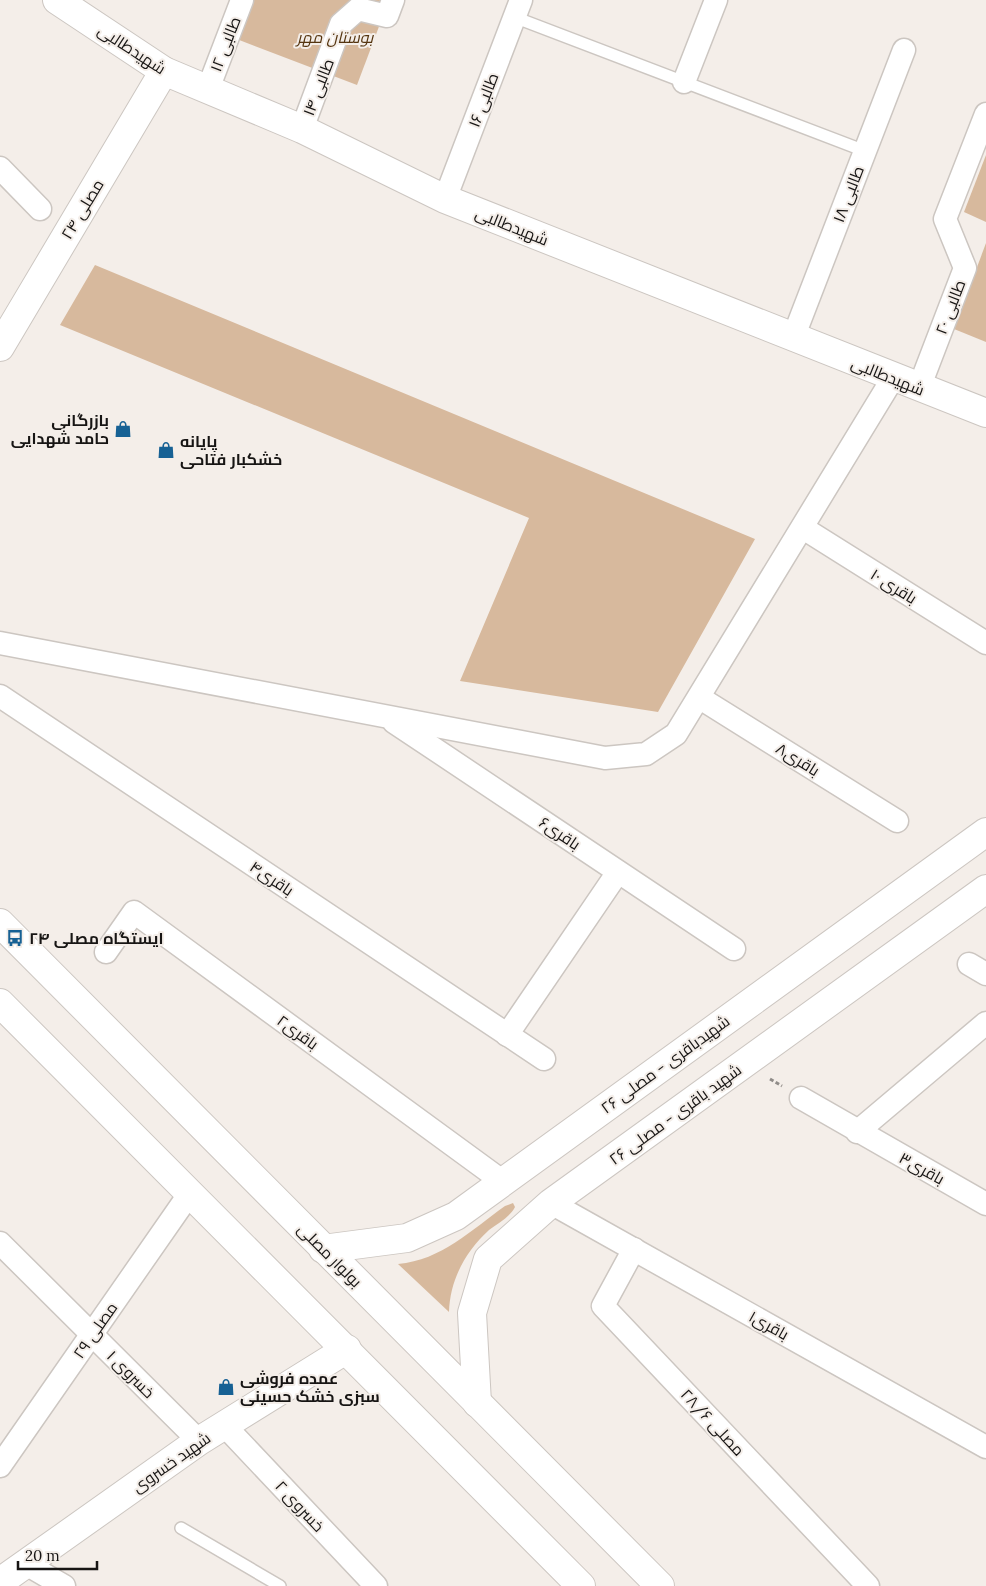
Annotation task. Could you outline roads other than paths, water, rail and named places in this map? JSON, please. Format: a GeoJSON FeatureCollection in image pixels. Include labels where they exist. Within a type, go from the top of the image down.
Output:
{"type":"FeatureCollection","features":[{"type":"Feature","properties":{"kind":"street","name":"شهیدطالبی"},"geometry":{"type":"LineString","coordinates":[[57,0],[164,71],[302,129],[445,199],[986,414]]}},
{"type":"Feature","properties":{"kind":"street","name":"طالبی ۱۲"},"geometry":{"type":"LineString","coordinates":[[208,88],[242,0]]}},
{"type":"Feature","properties":{"kind":"street","name":"طالبی ۱۴"},"geometry":{"type":"LineString","coordinates":[[302,129],[341,24],[358,9],[387,16],[394,0]]}},
{"type":"Feature","properties":{"kind":"street"},"geometry":{"type":"LineString","coordinates":[[684,82],[716,0]]}},
{"type":"Feature","properties":{"kind":"street","name":"طالبی ۱۶"},"geometry":{"type":"LineString","coordinates":[[445,199],[518,8]]}},
{"type":"Feature","properties":{"kind":"street","name":"طالبی ۱۸"},"geometry":{"type":"LineString","coordinates":[[793,338],[904,50]]}},
{"type":"Feature","properties":{"kind":"street","name":"مصلی ۲۴"},"geometry":{"type":"LineString","coordinates":[[0,347],[164,71]]}},
{"type":"Feature","properties":{"kind":"street","name":"طالبی ۲۰"},"geometry":{"type":"LineString","coordinates":[[919,388],[965,268],[945,219],[986,114]]}},
{"type":"Feature","properties":{"kind":"street"},"geometry":{"type":"LineString","coordinates":[[0,168],[40,209]]}},
{"type":"Feature","properties":{"kind":"street"},"geometry":{"type":"LineString","coordinates":[[0,643],[605,758],[646,754],[676,734],[700,698],[893,378]]}},
{"type":"Feature","properties":{"kind":"street","name":"باقری ۱۰"},"geometry":{"type":"LineString","coordinates":[[802,528],[986,643]]}},
{"type":"Feature","properties":{"kind":"street","name":"باقری۴"},"geometry":{"type":"LineString","coordinates":[[0,696],[544,1060]]}},
{"type":"Feature","properties":{"kind":"street","name":"باقری۸"},"geometry":{"type":"LineString","coordinates":[[700,698],[897,821]]}},
{"type":"Feature","properties":{"kind":"street","name":"باقری۶"},"geometry":{"type":"LineString","coordinates":[[386,717],[734,950]]}},
{"type":"Feature","properties":{"kind":"street","name":"شهیدباقری - مصلی ۲۶"},"geometry":{"type":"LineString","coordinates":[[323,1249],[407,1238],[456,1216],[986,832]]}},
{"type":"Feature","properties":{"kind":"street"},"geometry":{"type":"LineString","coordinates":[[507,1036],[618,872]]}},
{"type":"Feature","properties":{"kind":"street","name":"شهید باقری - مصلی ۲۶"},"geometry":{"type":"LineString","coordinates":[[477,1403],[472,1313],[488,1259],[551,1203],[986,889]]}},
{"type":"Feature","properties":{"kind":"street","name":"باقری۲"},"geometry":{"type":"LineString","coordinates":[[106,952],[134,912],[502,1181]]}},
{"type":"Feature","properties":{"kind":"street","name":"بولوار مصلی"},"geometry":{"type":"LineString","coordinates":[[0,923],[660,1586]]}},
{"type":"Feature","properties":{"kind":"street"},"geometry":{"type":"LineString","coordinates":[[0,1003],[347,1349],[581,1586]]}},
{"type":"Feature","properties":{"kind":"street"},"geometry":{"type":"LineString","coordinates":[[857,1132],[986,1023]]}},
{"type":"Feature","properties":{"kind":"street","name":"باقری۳"},"geometry":{"type":"LineString","coordinates":[[801,1098],[857,1132],[986,1204]]}},
{"type":"Feature","properties":{"kind":"street","name":"مصلی ۲۹"},"geometry":{"type":"LineString","coordinates":[[0,1466],[190,1193]]}},
{"type":"Feature","properties":{"kind":"street","name":"باقری۱"},"geometry":{"type":"LineString","coordinates":[[551,1203],[986,1447]]}},
{"type":"Feature","properties":{"kind":"street","name":"خسروی ۱"},"geometry":{"type":"LineString","coordinates":[[0,1243],[199,1441]]}},
{"type":"Feature","properties":{"kind":"street","name":"مصلی ۲۸/۶"},"geometry":{"type":"LineString","coordinates":[[634,1250],[603,1306],[868,1586]]}},
{"type":"Feature","properties":{"kind":"street","name":"شهید خسروی"},"geometry":{"type":"LineString","coordinates":[[0,1582],[199,1441],[347,1349]]}},
{"type":"Feature","properties":{"kind":"street","name":"خسروی ۲"},"geometry":{"type":"LineString","coordinates":[[224,1425],[376,1586]]}},
{"type":"Feature","properties":{"kind":"street"},"geometry":{"type":"LineString","coordinates":[[26,1564],[64,1586]]}},
{"type":"Feature","properties":{"kind":"lane"},"geometry":{"type":"LineString","coordinates":[[518,8],[684,82],[865,152]]}},
{"type":"Feature","properties":{"kind":"lane"},"geometry":{"type":"LineString","coordinates":[[181,1528],[280,1586]]}},
{"type":"Feature","properties":{"kind":"place","name":"بازرگانی حامد شهدایی"},"geometry":{"type":"Point","coordinates":[123,429]}},
{"type":"Feature","properties":{"kind":"place","name":"پایانه خشکبار فتاحی"},"geometry":{"type":"Point","coordinates":[166,450]}},
{"type":"Feature","properties":{"kind":"place","name":"ایستگاه مصلی ۲۴"},"geometry":{"type":"Point","coordinates":[15,938]}},
{"type":"Feature","properties":{"kind":"place","name":"عمده فروشی سبزی خشک حسینی"},"geometry":{"type":"Point","coordinates":[226,1387]}},
{"type":"Feature","properties":{"kind":"park label","name":"بوستان مهر"},"geometry":{"type":"Point","coordinates":[335,37]}}]}
